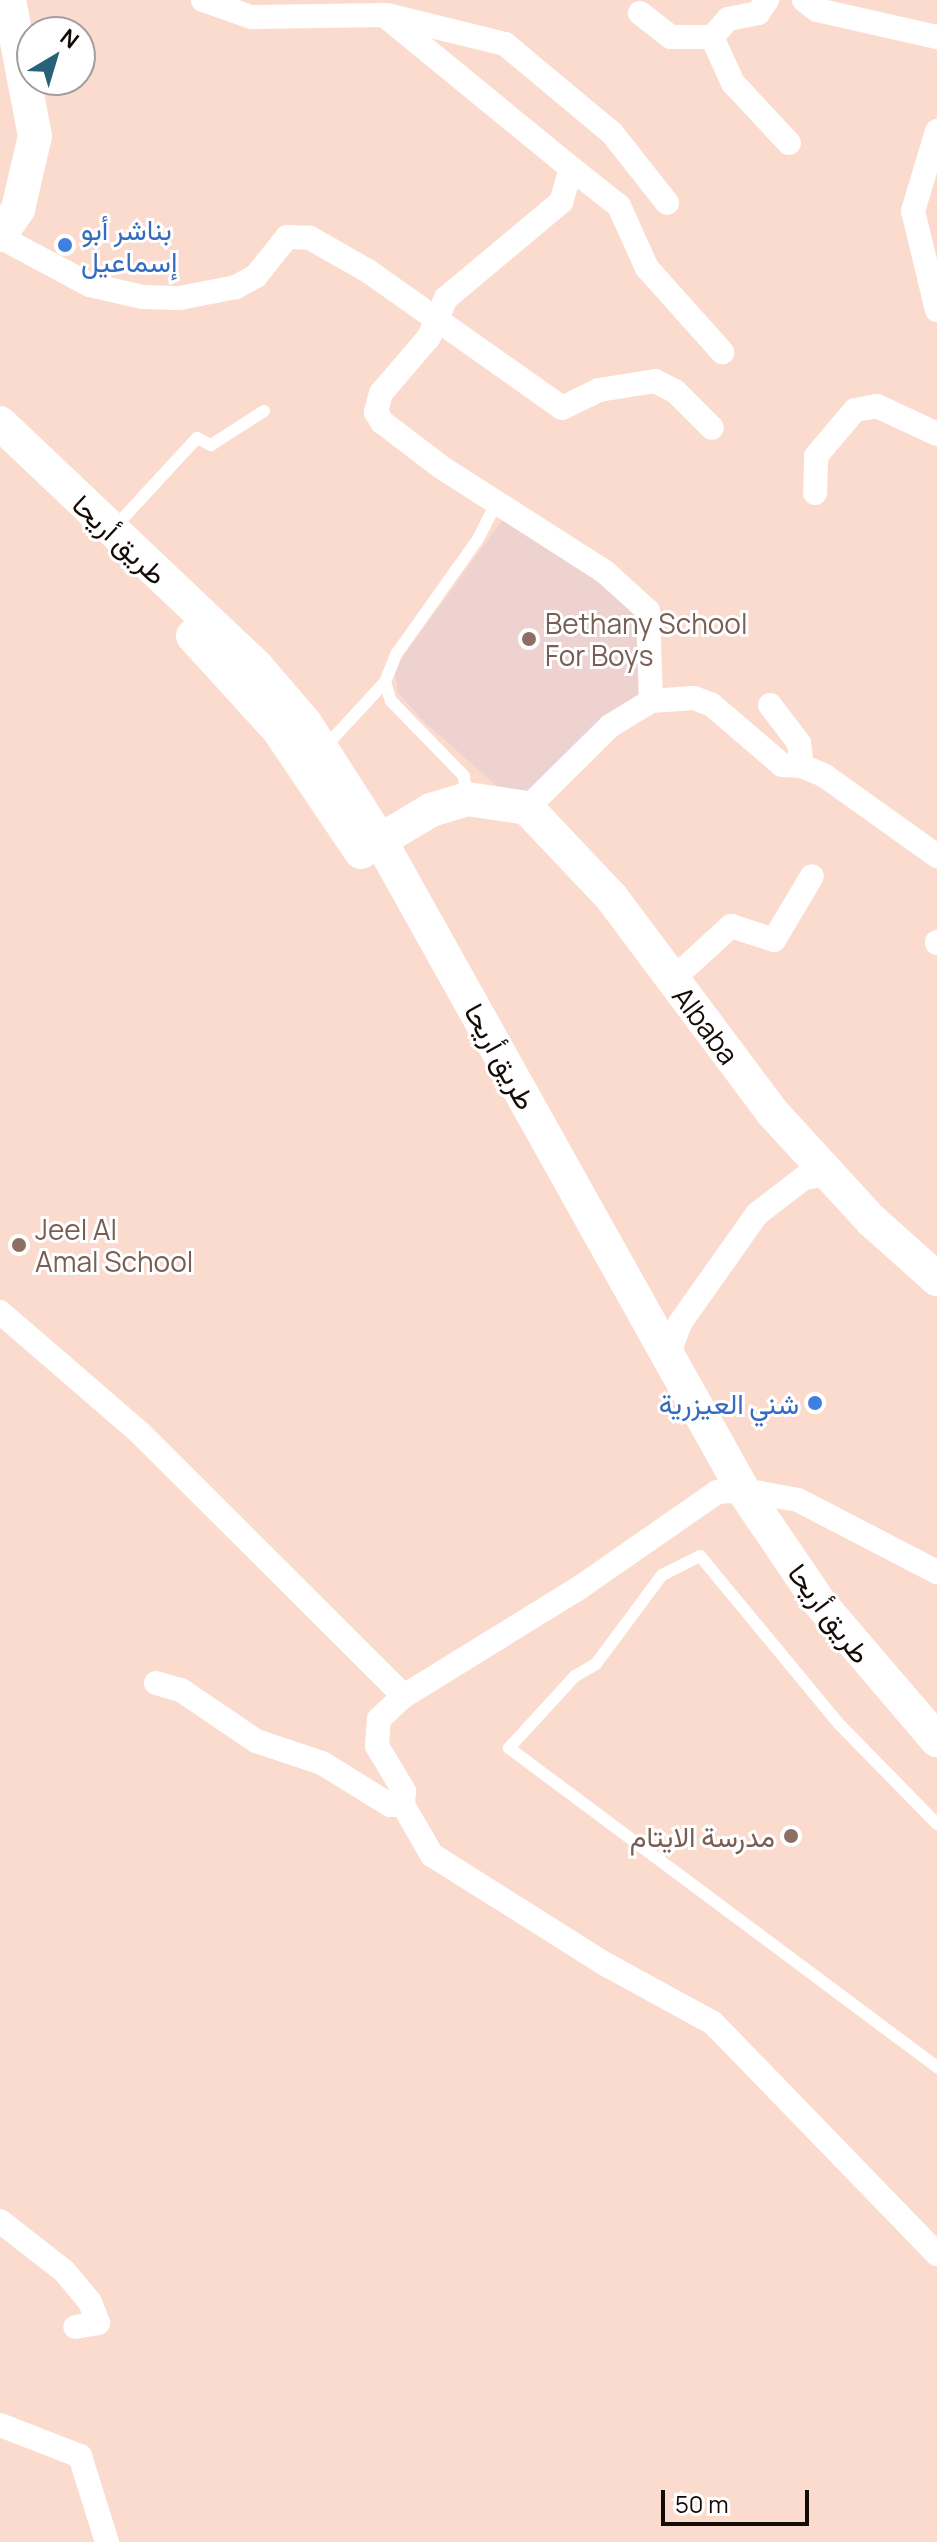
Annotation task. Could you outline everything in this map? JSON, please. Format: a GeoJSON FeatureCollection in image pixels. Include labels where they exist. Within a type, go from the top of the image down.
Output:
{"type":"FeatureCollection","features":[{"type":"Feature","properties":{"kind":"main road"},"geometry":{"type":"LineString","coordinates":[[0,236],[18,209],[35,136],[9,0]]}},
{"type":"Feature","properties":{"kind":"main road","name":"طريق أريحا"},"geometry":{"type":"LineString","coordinates":[[0,423],[257,667],[323,748],[371,847],[730,1491],[806,1616],[937,1764]]}},
{"type":"Feature","properties":{"kind":"main road","name":"طريق أريحا"},"geometry":{"type":"LineString","coordinates":[[4,460],[246,692],[371,847],[668,1356],[730,1491],[819,1602],[937,1740]]}},
{"type":"Feature","properties":{"kind":"main road"},"geometry":{"type":"LineString","coordinates":[[371,847],[431,810],[467,799],[527,808]]}},
{"type":"Feature","properties":{"kind":"main road","name":"Albaba"},"geometry":{"type":"LineString","coordinates":[[527,808],[612,898],[772,1112],[828,1174],[934,1267]]}},
{"type":"Feature","properties":{"kind":"street"},"geometry":{"type":"LineString","coordinates":[[203,0],[251,17],[384,15],[505,44],[612,133],[667,203]]}},
{"type":"Feature","properties":{"kind":"street"},"geometry":{"type":"LineString","coordinates":[[640,13],[671,37],[712,37],[728,19],[758,13],[767,0]]}},
{"type":"Feature","properties":{"kind":"street"},"geometry":{"type":"LineString","coordinates":[[804,0],[817,10],[937,37]]}},
{"type":"Feature","properties":{"kind":"street"},"geometry":{"type":"LineString","coordinates":[[384,15],[619,206],[647,268],[722,352]]}},
{"type":"Feature","properties":{"kind":"street"},"geometry":{"type":"LineString","coordinates":[[712,37],[733,83],[789,143]]}},
{"type":"Feature","properties":{"kind":"street"},"geometry":{"type":"LineString","coordinates":[[937,131],[913,211],[937,310]]}},
{"type":"Feature","properties":{"kind":"street"},"geometry":{"type":"LineString","coordinates":[[571,168],[561,202],[446,298],[418,355],[381,393],[376,412],[399,436],[496,504],[578,554],[643,602],[648,611],[651,701]]}},
{"type":"Feature","properties":{"kind":"street"},"geometry":{"type":"LineString","coordinates":[[0,236],[90,285],[143,297],[180,298],[236,287],[256,276],[287,237],[310,238],[368,271],[435,322],[515,371],[562,408],[599,390],[655,381],[675,391],[712,428]]}},
{"type":"Feature","properties":{"kind":"street"},"geometry":{"type":"LineString","coordinates":[[815,493],[816,456],[855,410],[877,406],[937,434]]}},
{"type":"Feature","properties":{"kind":"street"},"geometry":{"type":"LineString","coordinates":[[527,808],[610,726],[651,701],[694,698],[712,705],[782,765],[802,766],[825,776],[937,856]]}},
{"type":"Feature","properties":{"kind":"street"},"geometry":{"type":"LineString","coordinates":[[770,705],[799,743],[802,766]]}},
{"type":"Feature","properties":{"kind":"street"},"geometry":{"type":"LineString","coordinates":[[672,980],[707,954],[731,926],[774,940],[812,876]]}},
{"type":"Feature","properties":{"kind":"street"},"geometry":{"type":"LineString","coordinates":[[668,1356],[680,1323],[757,1214],[804,1178],[828,1174]]}},
{"type":"Feature","properties":{"kind":"street"},"geometry":{"type":"LineString","coordinates":[[0,1312],[139,1432],[404,1696]]}},
{"type":"Feature","properties":{"kind":"street"},"geometry":{"type":"LineString","coordinates":[[937,1572],[798,1500],[730,1491],[404,1696],[379,1719],[377,1746],[404,1791],[403,1805],[432,1855],[607,1965],[713,2023],[937,2254]]}},
{"type":"Feature","properties":{"kind":"street"},"geometry":{"type":"LineString","coordinates":[[156,1683],[181,1690],[256,1741],[322,1763],[390,1805],[403,1805]]}},
{"type":"Feature","properties":{"kind":"street"},"geometry":{"type":"LineString","coordinates":[[0,2221],[64,2271],[90,2302],[98,2323],[75,2327]]}},
{"type":"Feature","properties":{"kind":"street"},"geometry":{"type":"LineString","coordinates":[[0,2425],[80,2456],[107,2542]]}},
{"type":"Feature","properties":{"kind":"lane"},"geometry":{"type":"LineString","coordinates":[[111,531],[197,438],[211,445],[264,411]]}},
{"type":"Feature","properties":{"kind":"lane"},"geometry":{"type":"LineString","coordinates":[[323,748],[385,682],[397,653],[478,539],[496,504]]}},
{"type":"Feature","properties":{"kind":"lane"},"geometry":{"type":"LineString","coordinates":[[385,682],[391,701],[464,776],[467,799]]}},
{"type":"Feature","properties":{"kind":"lane"},"geometry":{"type":"LineString","coordinates":[[937,1824],[839,1724],[700,1556],[662,1575],[596,1664],[575,1676],[509,1748],[937,2067]]}},
{"type":"Feature","properties":{"kind":"shaded area","name":"Bethany School For Boys"},"geometry":{"type":"Polygon","coordinates":[[[506,515],[643,609],[638,696],[528,798],[507,795],[421,719],[398,692],[394,669],[506,515]]]}},
{"type":"Feature","properties":{"kind":"place","name":"بناشر أبو إسماعيل"},"geometry":{"type":"Point","coordinates":[65,245]}},
{"type":"Feature","properties":{"kind":"place","name":"Bethany School For Boys"},"geometry":{"type":"Point","coordinates":[529,639]}},
{"type":"Feature","properties":{"kind":"place","name":"Jeel Al Amal School"},"geometry":{"type":"Point","coordinates":[19,1245]}},
{"type":"Feature","properties":{"kind":"place","name":"شني العيزرية"},"geometry":{"type":"Point","coordinates":[815,1403]}},
{"type":"Feature","properties":{"kind":"place","name":"مدرسة الايتام"},"geometry":{"type":"Point","coordinates":[791,1836]}}]}
